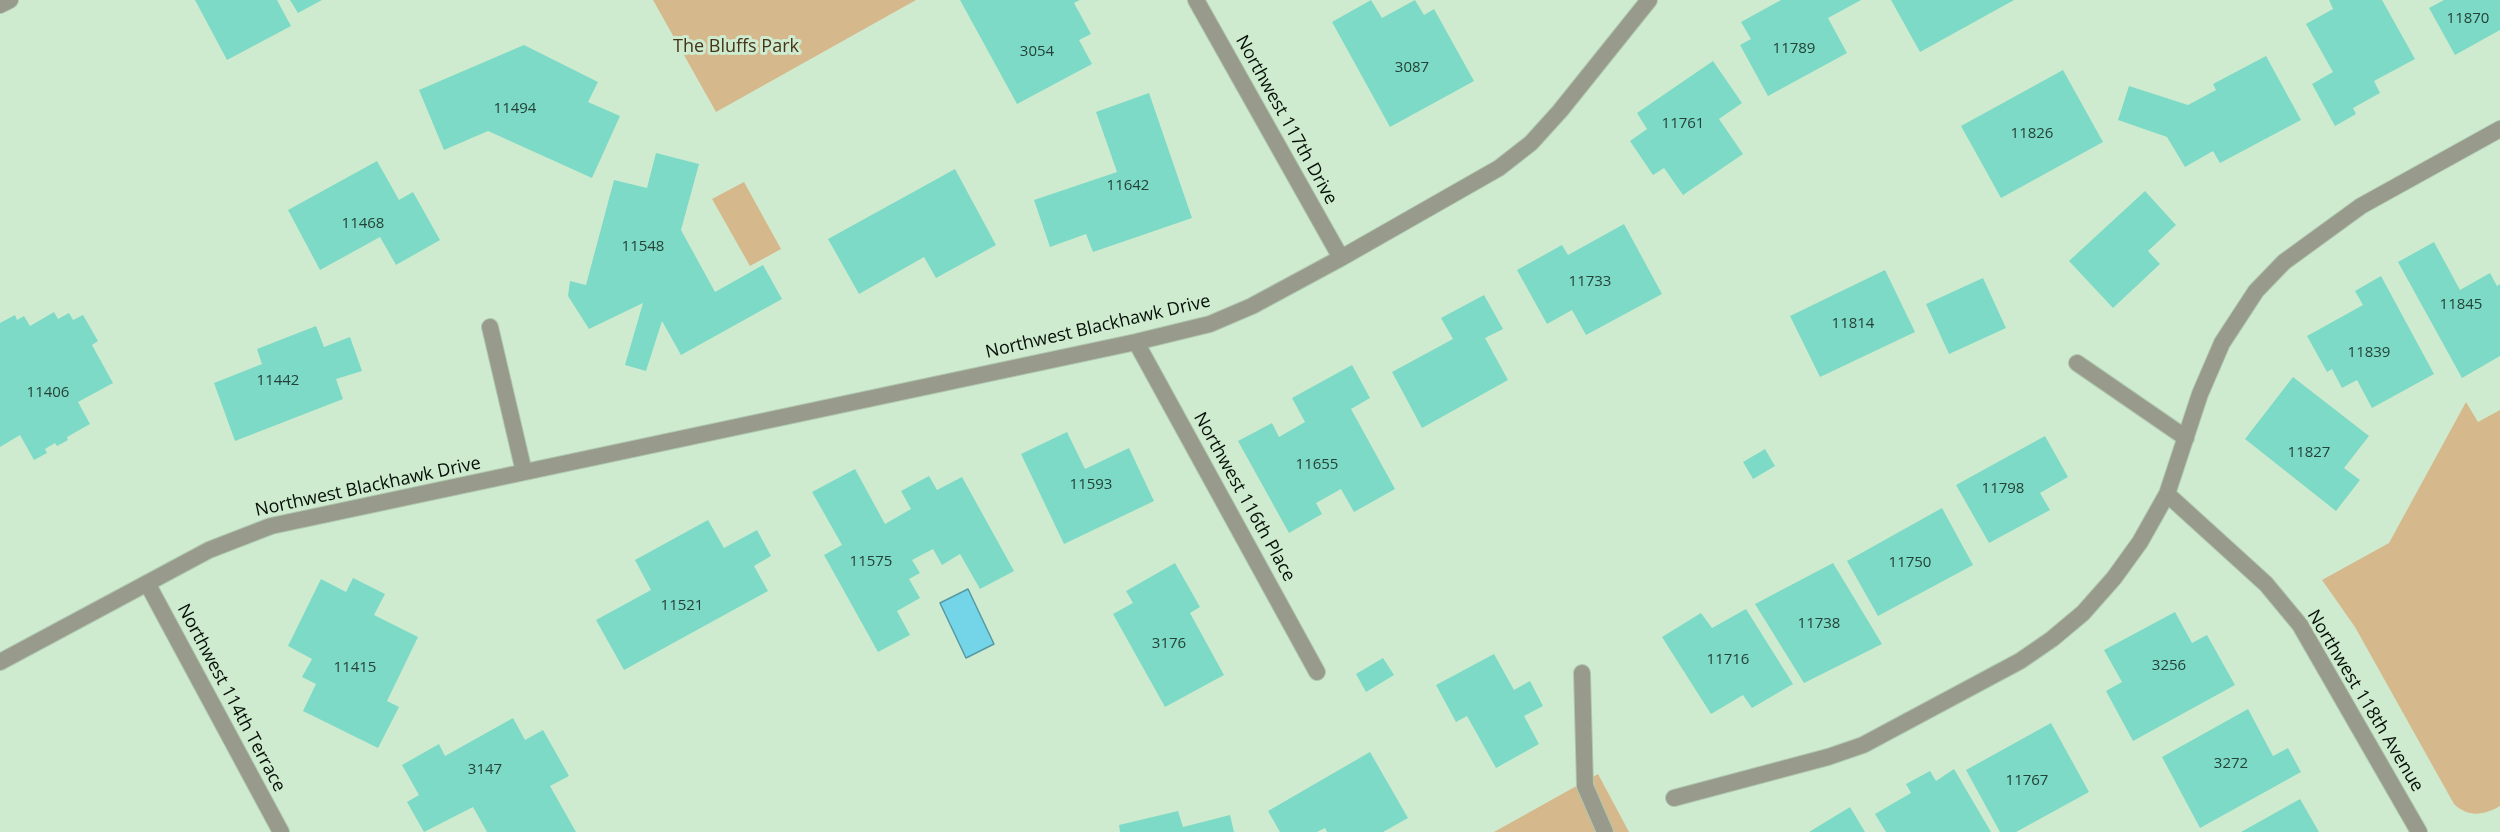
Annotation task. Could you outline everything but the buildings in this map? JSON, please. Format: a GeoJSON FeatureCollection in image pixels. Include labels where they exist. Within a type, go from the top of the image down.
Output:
{"type":"FeatureCollection","features":[{"type":"Feature","properties":{"kind":"street"},"geometry":{"type":"LineString","coordinates":[[0,5],[10,0]]}},
{"type":"Feature","properties":{"kind":"street","name":"Northwest 117th Drive"},"geometry":{"type":"LineString","coordinates":[[1196,0],[1341,258]]}},
{"type":"Feature","properties":{"kind":"street","name":"Northwest Blackhawk Drive"},"geometry":{"type":"LineString","coordinates":[[0,662],[209,550],[271,526],[1136,342],[1210,324],[1252,306],[1341,258],[1499,168],[1532,143],[1649,0]]}},
{"type":"Feature","properties":{"kind":"street"},"geometry":{"type":"LineString","coordinates":[[1674,798],[1828,757],[1863,745],[2020,661],[2052,639],[2083,613],[2114,578],[2140,542],[2167,494],[2200,394],[2222,343],[2256,291],[2284,262],[2361,206],[2500,129]]}},
{"type":"Feature","properties":{"kind":"street"},"geometry":{"type":"LineString","coordinates":[[490,327],[524,472]]}},
{"type":"Feature","properties":{"kind":"street","name":"Northwest 116th Place"},"geometry":{"type":"LineString","coordinates":[[1136,342],[1317,672]]}},
{"type":"Feature","properties":{"kind":"street"},"geometry":{"type":"LineString","coordinates":[[2077,363],[2186,438]]}},
{"type":"Feature","properties":{"kind":"street","name":"Northwest 118th Avenue"},"geometry":{"type":"LineString","coordinates":[[2167,494],[2266,585],[2300,625],[2420,832]]}},
{"type":"Feature","properties":{"kind":"street","name":"Northwest 114th Terrace"},"geometry":{"type":"LineString","coordinates":[[147,583],[281,832]]}},
{"type":"Feature","properties":{"kind":"street"},"geometry":{"type":"LineString","coordinates":[[1582,674],[1585,786],[1605,832]]}},
{"type":"Feature","properties":{"kind":"green space","name":"The Bluffs Park"},"geometry":{"type":"Polygon","coordinates":[[[653,0],[916,0],[716,112],[653,0]]]}},
{"type":"Feature","properties":{"kind":"green space"},"geometry":{"type":"Polygon","coordinates":[[[744,182],[781,249],[750,266],[712,199],[744,182]]]}},
{"type":"Feature","properties":{"kind":"green space"},"geometry":{"type":"Polygon","coordinates":[[[2466,402],[2478,422],[2500,410],[2500,806],[2477,814],[2465,811],[2454,804],[2355,627],[2322,580],[2389,543],[2466,402]]]}},
{"type":"Feature","properties":{"kind":"green space"},"geometry":{"type":"Polygon","coordinates":[[[1598,774],[1629,832],[1494,832],[1598,774]]]}},
{"type":"Feature","properties":{"kind":"water"},"geometry":{"type":"Polygon","coordinates":[[[968,589],[994,644],[966,658],[940,603],[968,589]]]}}]}
